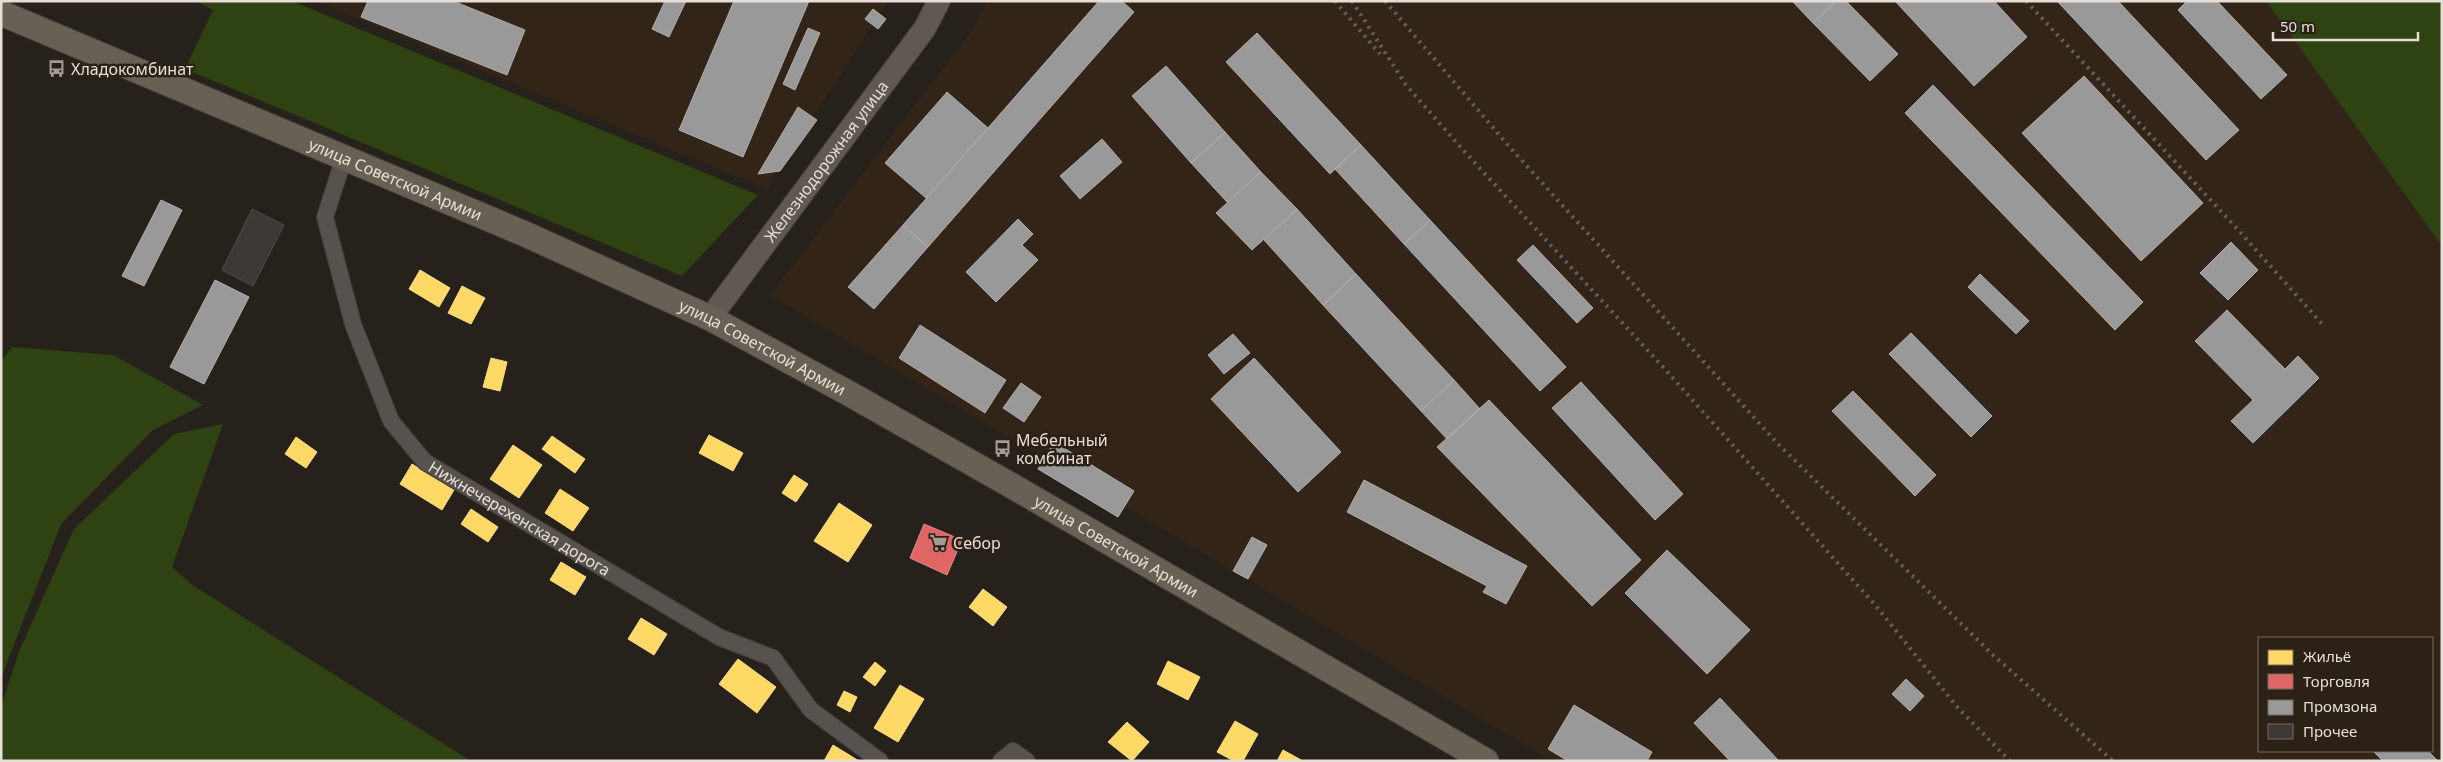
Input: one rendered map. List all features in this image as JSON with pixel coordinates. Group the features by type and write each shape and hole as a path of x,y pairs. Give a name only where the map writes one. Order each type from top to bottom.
{"main road":[{"name":"улица Советской Армии","path":"1,14 525,234 710,318 850,394 1022,492 1486,761"}],"street":[{"name":"Железнодорожная улица","path":"710,318 925,28 939,1"},
{"name":"Нижнечерехенская дорога","path":"344,158 325,217 353,324 390,421 425,462 718,638 773,658 811,710 880,761"},
{"path":"1001,761 1014,751 1028,761"}],"shaded area":[{"path":"315,1 888,1 767,189"},
{"path":"986,1 2266,1 2439,242 2442,242 2442,761 1552,761 770,295 975,26"}],"green space":[{"path":"196,1 292,1 758,195 682,276 185,69 213,10"},
{"path":"2266,1 2442,1 2442,242 2439,242"},
{"path":"12,347 113,355 203,405 153,430 61,524 1,678 1,361"},
{"path":"223,424 172,567 194,586 471,761 1,761 1,707 20,649 74,529 174,434"}],"building: Жильё":[{"path":"420,270 450,288 439,307 409,289"},
{"path":"462,286 485,298 471,324 448,313"},
{"path":"491,358 507,362 500,391 483,387"},
{"path":"709,435 743,453 733,471 699,453"},
{"path":"552,436 585,459 575,473 542,449"},
{"path":"296,437 317,452 306,468 285,454"},
{"path":"513,445 542,465 519,498 490,479"},
{"path":"412,464 454,490 442,510 400,484"},
{"path":"794,475 808,484 796,502 782,493"},
{"path":"560,489 589,508 573,531 545,513"},
{"path":"839,503 872,525 848,562 814,541"},
{"path":"471,509 498,527 488,542 461,524"},
{"path":"561,562 586,577 575,595 550,580"},
{"path":"983,589 1007,607 993,626 969,607"},
{"path":"641,618 667,634 654,655 628,639"},
{"path":"738,659 776,687 757,713 719,684"},
{"path":"1168,661 1200,677 1188,700 1157,684"},
{"path":"875,662 886,671 875,686 863,677"},
{"path":"900,685 924,699 898,742 874,728"},
{"path":"844,691 857,697 850,712 837,705"},
{"path":"1235,721 1258,734 1243,761 1234,761 1217,752"},
{"path":"1127,722 1149,742 1132,761 1108,742"},
{"path":"833,745 859,761 824,761"},
{"path":"1283,750 1303,761 1277,761"}],"building: Торговля":[{"path":"924,524 962,540 947,575 910,558"}],"building: Промзона":[{"path":"368,1 453,1 525,30 507,75 361,17"},
{"path":"665,1 686,1 669,37 652,29"},
{"path":"734,1 809,1 743,157 679,130"},
{"path":"1099,1 1122,1 1134,12 928,247 903,225"},
{"path":"1792,1 1836,1 1813,23"},
{"path":"1836,1 1846,1 1898,54 1870,81 1813,23"},
{"path":"1895,1 1994,1 2027,37 1974,86"},
{"path":"2057,1 2118,1 2239,130 2206,160"},
{"path":"2187,1 2217,1 2287,75 2261,99 2178,10"},
{"path":"873,9 886,19 878,29 865,19"},
{"path":"808,28 820,33 795,90 783,84"},
{"path":"1257,33 1361,145 1330,174 1226,62"},
{"path":"1166,66 1225,132 1191,163 1132,96"},
{"path":"2084,76 2203,203 2141,261 2022,133"},
{"path":"1933,85 2143,302 2115,330 1905,113"},
{"path":"947,92 988,128 926,198 885,163"},
{"path":"798,107 817,120 780,171 758,174"},
{"path":"1225,132 1261,172 1227,202 1191,163"},
{"path":"1102,139 1122,162 1080,199 1060,176"},
{"path":"1361,145 1430,220 1404,244 1335,169"},
{"path":"1261,172 1297,209 1252,250 1216,213"},
{"path":"161,200 182,210 144,286 122,276"},
{"path":"1297,209 1356,274 1323,305 1264,240"},
{"path":"1018,219 1033,234 1022,245 1038,260 996,302 966,272"},
{"path":"1430,220 1566,367 1540,391 1404,244"},
{"path":"903,225 928,247 874,309 848,287"},
{"path":"2231,242 2258,270 2228,300 2200,273"},
{"path":"1533,245 1593,308 1577,323 1517,260"},
{"path":"1356,274 1454,380 1421,411 1323,305"},
{"path":"1980,274 2029,321 2016,334 1968,287"},
{"path":"215,280 249,297 204,384 170,367"},
{"path":"2227,310 2285,369 2298,356 2319,378 2253,443 2231,421 2253,400 2195,341"},
{"path":"920,325 1006,380 985,413 899,358"},
{"path":"1911,333 1992,416 1971,437 1889,354"},
{"path":"1233,334 1250,353 1224,374 1208,355"},
{"path":"1254,358 1341,452 1298,492 1211,399"},
{"path":"1454,380 1480,409 1447,439 1421,411"},
{"path":"1581,382 1683,494 1655,520 1552,408"},
{"path":"1021,383 1041,397 1024,422 1003,408"},
{"path":"1853,391 1936,475 1915,496 1832,411"},
{"path":"1489,400 1641,560 1592,606 1437,447"},
{"path":"1054,442 1134,491 1118,517 1038,469"},
{"path":"1364,480 1527,566 1506,604 1483,592 1487,586 1347,512"},
{"path":"1252,537 1267,545 1248,579 1233,571"},
{"path":"1667,550 1750,630 1707,674 1625,593"},
{"path":"1906,679 1924,696 1910,711 1892,694"},
{"path":"1720,698 1779,761 1730,761 1694,723"},
{"path":"1574,705 1652,752 1647,761 1568,761 1548,749"},
{"path":"2374,752 2429,752 2438,761 2383,761"}],"building: Прочее":[{"path":"252,209 284,225 253,286 222,270"}],"railway":[{"path":"1335,1 1380,54"},
{"path":"1352,1 1406,85 1463,150 1663,367 1876,606 1958,708 2010,761"},
{"path":"1385,1 1507,144 1777,443 1993,655 2113,761"},
{"path":"2026,1 2231,222 2323,325"}],"place":[{"name":"Хладокомбинат","path":"57,69"},
{"name":"Мебельный комбинат","path":"1002,449"},
{"name":"Себор","path":"939,543"}]}
